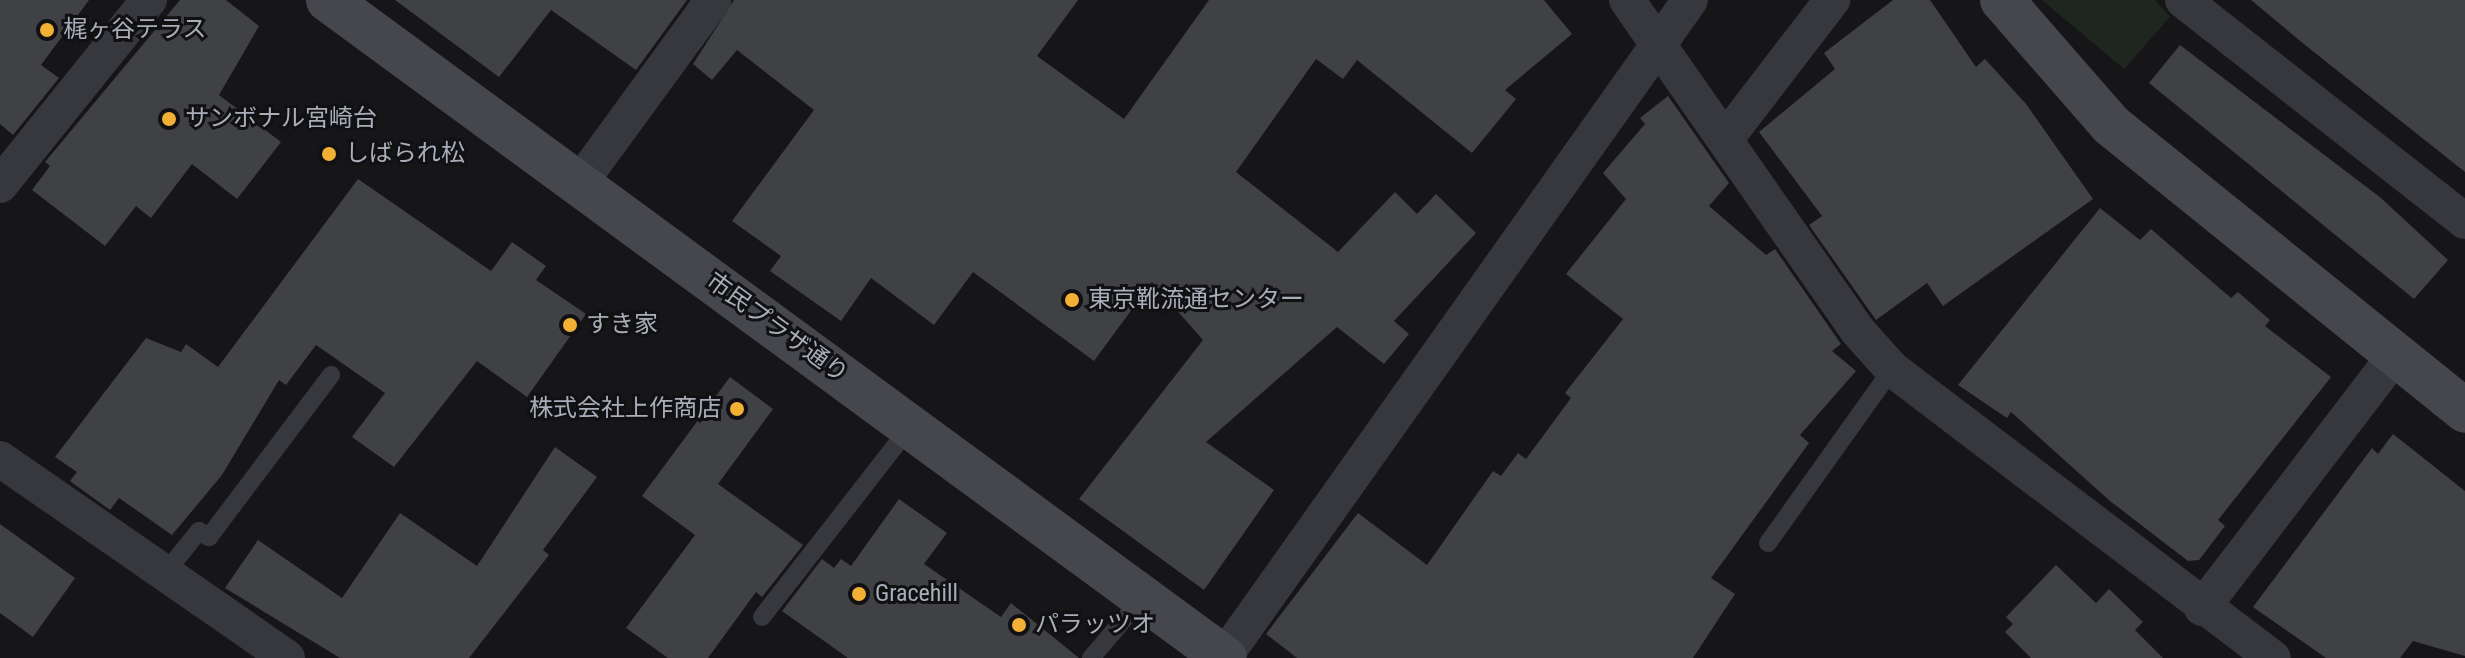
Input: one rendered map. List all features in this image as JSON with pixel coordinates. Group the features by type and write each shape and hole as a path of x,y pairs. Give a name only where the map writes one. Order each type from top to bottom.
{"street":[{"path":"0,185 149,0"},
{"name":"市民プラザ通り","path":"328,0 912,425 1225,658"},
{"path":"579,184 713,0"},
{"path":"1627,0 1660,40 1857,330 1892,369 2202,608 2273,658"},
{"path":"1225,658 1690,0"},
{"path":"1727,137 1832,0"},
{"path":"2002,0 2111,125 2465,411"},
{"path":"2183,0 2465,221"},
{"path":"2202,608 2395,356"},
{"path":"0,459 287,658"}],"lane":[{"path":"1768,543 1892,369"},
{"path":"165,573 199,531 209,537 331,375"},
{"path":"762,617 912,425"},
{"path":"1091,658 1142,598"}],"shaded area":[{"path":"2042,0 2155,0 2170,17 2124,69"}],"building":[{"path":"0,0 89,0 41,65 59,78 13,135 0,124"},
{"name":"サンボナル宮崎台","path":"180,0 226,0 259,26 219,95 281,142 237,199 192,164 151,218 136,206 105,246 32,190 50,166 45,162"},
{"path":"395,0 687,0 636,70 551,10 499,77"},
{"path":"734,0 1078,0 1037,56 1124,119 1209,0 1544,0 1572,34 1505,90 1516,99 1472,153 1357,60 1343,79 1316,59 1236,172 1338,252 1395,192 1417,214 1436,194 1476,233 1394,321 1409,334 1384,364 1337,327 1206,442 1274,490 1204,590 1079,499 1203,340 1152,282 1094,361 973,272 934,325 871,278 841,321 770,271 781,256 732,221 814,110 737,50 712,80 693,64"},
{"path":"1893,0 1930,0 1976,67 1985,59 2026,104 2093,199 1943,306 1927,283 1876,320 1809,225 1822,216 1759,132 1835,69 1824,53"},
{"path":"2251,0 2465,0 2465,172 2305,45"},
{"path":"2180,45 2381,198 2448,260 2414,299 2149,83"},
{"path":"1668,96 1729,183 1709,206 1766,255 1775,249 1841,344 1832,351 1856,371 1800,435 1809,443 1711,578 1735,594 1693,658 1297,658 1266,634 1358,513 1427,565 1493,471 1501,476 1518,453 1526,459 1571,398 1565,393 1623,319 1566,274 1626,199 1603,173 1645,124 1640,118"},
{"path":"358,179 491,271 512,242 546,266 536,280 586,314 527,397 477,361 394,467 352,437 385,393 316,345 286,385 279,380 222,475 172,535 119,498 110,510 70,481 77,472 55,457 146,338 181,352 186,344 218,367"},
{"path":"2100,208 2140,240 2151,229 2231,298 2238,292 2270,320 2265,326 2331,377 2218,520 2225,526 2199,560 2188,561 2110,501 2011,412 2007,418 1958,385"},
{"path":"730,377 773,409 718,484 803,545 762,597 756,592 708,658 668,658 626,628 695,535 642,496"},
{"path":"2393,434 2465,491 2465,656 2413,641 2400,658 2326,658 2253,607 2372,448 2378,454"},
{"path":"555,447 597,477 543,550 549,555 469,658 340,658 225,588 258,540 342,598 400,513 477,566"},
{"path":"899,499 947,533 924,564 1001,617 1011,603 1079,658 848,658 782,611 822,559 834,568 841,559 851,566"},
{"path":"0,524 75,578 33,637 0,613"},
{"path":"2056,565 2096,603 2109,589 2143,622 2135,630 2163,658 2031,658 2005,632 2013,624 2006,617"}],"place":[{"name":"梶ヶ谷テラス","path":"47,30"},
{"name":"サンボナル宮崎台","path":"169,119"},
{"name":"しばられ松","path":"329,154"},
{"name":"東京靴流通センター","path":"1072,300"},
{"name":"すき家","path":"570,325"},
{"name":"株式会社上作商店","path":"737,409"},
{"name":"Gracehill","path":"859,594"},
{"name":"パラッツオ","path":"1019,625"}]}
